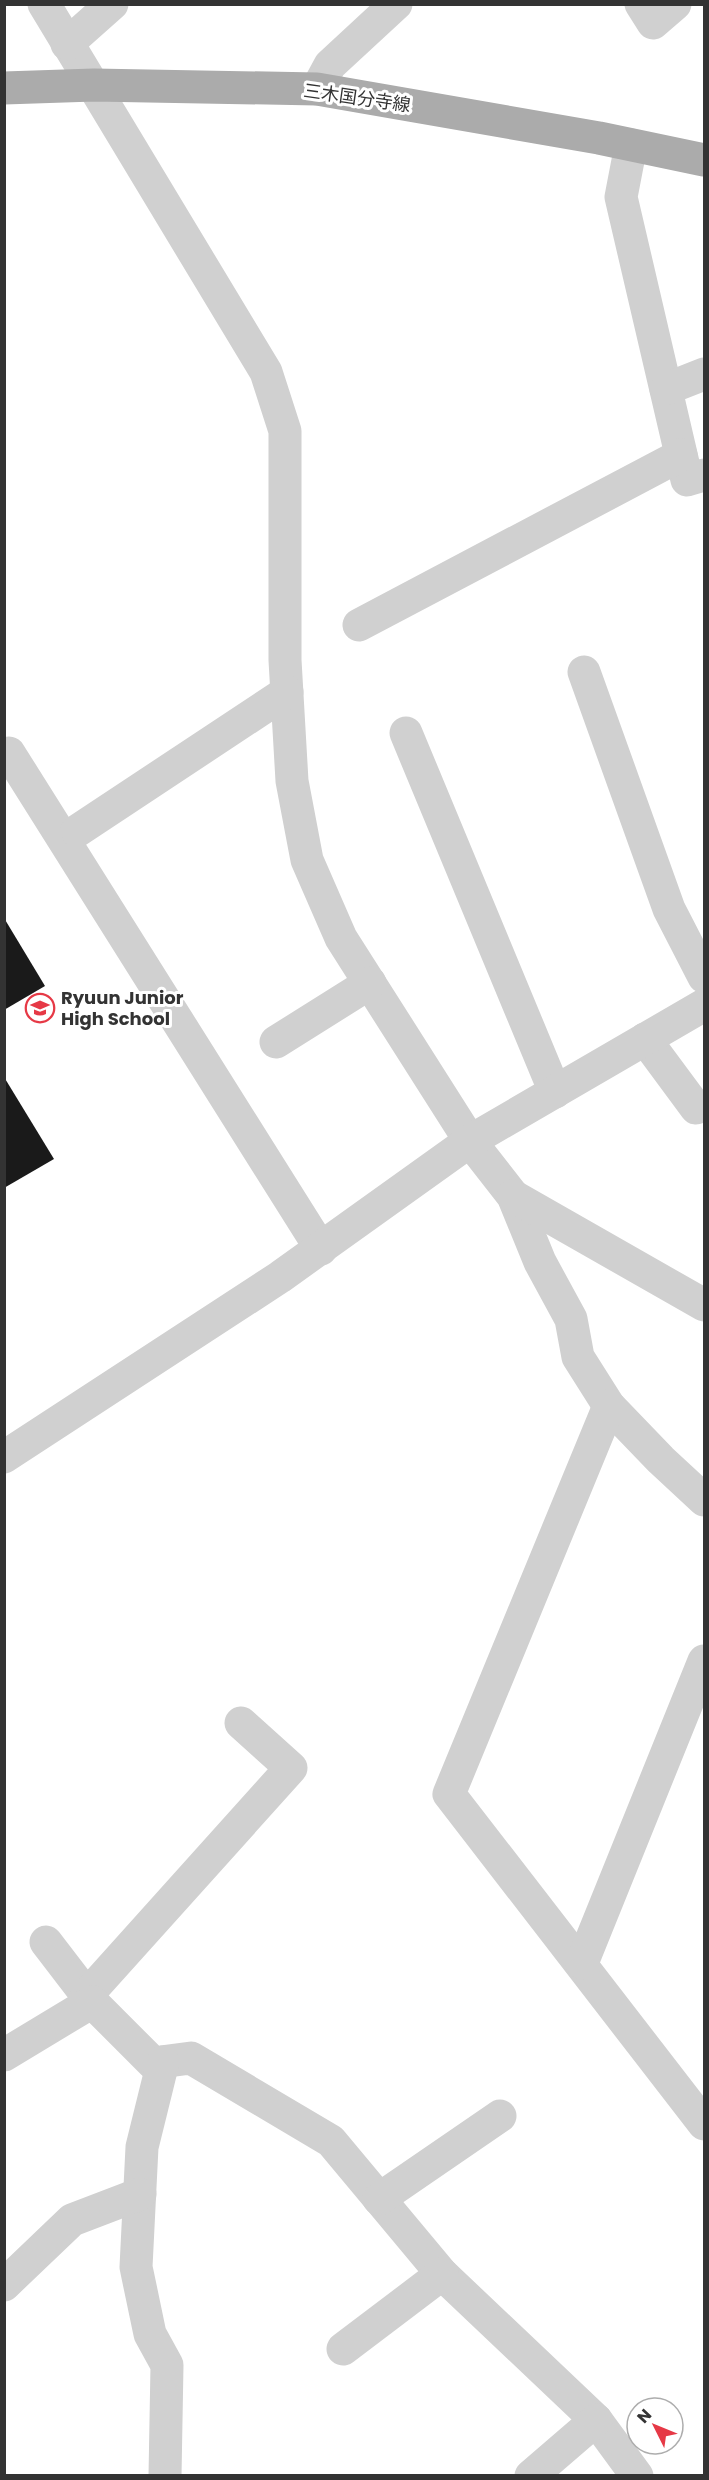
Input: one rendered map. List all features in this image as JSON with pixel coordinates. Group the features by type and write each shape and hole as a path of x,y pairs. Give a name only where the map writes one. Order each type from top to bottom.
{"main road":[{"name":"三木国分寺線","path":"4,88 94,85 316,89 705,160"}],"street":[{"path":"44,4 266,372 285,430 285,660 292,781 308,860 341,938 470,1141 513,1196 540,1262 571,1319 578,1357 609,1406 661,1460 705,1500"},
{"path":"67,44 112,4"},
{"path":"316,89 330,64 396,4"},
{"path":"641,4 653,23 675,4"},
{"path":"359,626 693,465 666,389 621,197 631,145"},
{"path":"666,389 705,374"},
{"path":"584,672 669,909 705,977"},
{"path":"77,831 287,692"},
{"path":"406,733 555,1092"},
{"path":"9,753 321,1249"},
{"path":"276,1042 370,983"},
{"path":"4,1457 321,1249 470,1141 705,1005"},
{"path":"645,1039 696,1108"},
{"path":"513,1196 705,1305"},
{"path":"609,1406 449,1794 705,2124"},
{"path":"582,1963 705,1661"},
{"path":"4,2055 90,1998 291,1768 241,1723"},
{"path":"46,1942 90,1998 153,2063 191,2058 331,2142 442,2274 596,2420 637,2475"},
{"path":"163,2062 142,2147 136,2267 150,2334 167,2365 165,2475"},
{"path":"379,2199 500,2116"},
{"path":"4,2285 72,2220 140,2194"},
{"path":"343,2349 442,2274"},
{"path":"531,2475 596,2420"}],"building":[{"path":"4,918 45,986 4,1010"},
{"path":"4,1077 54,1159 4,1188"}],"place":[{"name":"Ryuun Junior High School","path":"40,1008"}]}
